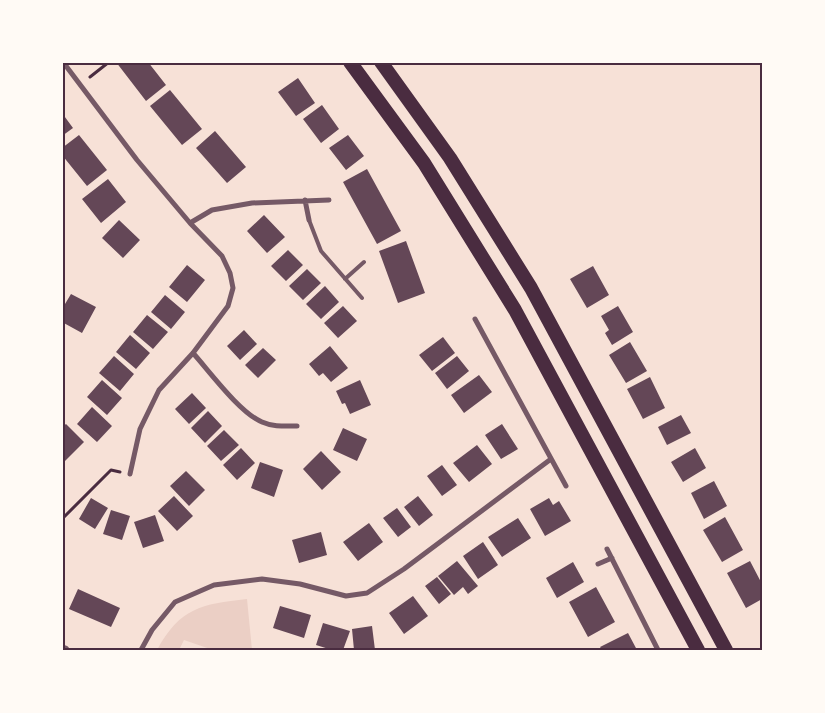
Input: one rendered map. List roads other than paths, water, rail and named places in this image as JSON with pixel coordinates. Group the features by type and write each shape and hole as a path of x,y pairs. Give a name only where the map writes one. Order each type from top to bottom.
{"highway":[{"path":"350,62 424,163 515,310 698,650"},
{"path":"381,62 450,158 531,288 726,650"}],"street":[{"path":"63,62 137,160 190,223 222,256 230,274 233,288 228,306 193,353 159,390 140,429 130,474"},
{"path":"305,200 309,220"},
{"path":"190,223 212,210 252,203 329,200"},
{"path":"475,319 566,486"},
{"path":"193,353 245,411 262,422 276,426 297,426"},
{"path":"141,650 152,630 175,602 214,585 262,578 300,584 346,596 367,593 404,569 551,458"},
{"path":"607,549 658,650"},
{"path":"598,564 612,558"}],"lane":[{"path":"309,220 321,251 362,298"},
{"path":"345,279 364,262"}]}
